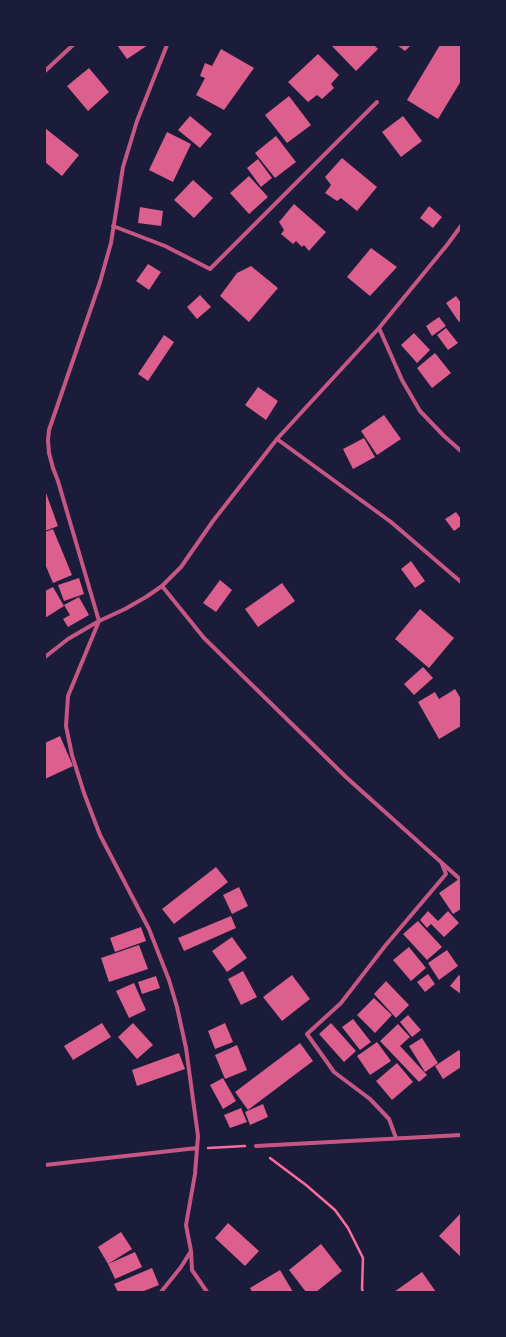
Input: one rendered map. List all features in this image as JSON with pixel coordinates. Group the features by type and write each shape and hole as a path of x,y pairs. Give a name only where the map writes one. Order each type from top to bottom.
{"street":[{"path":"45,71 73,45"},
{"path":"167,45 137,121 123,167 111,243 100,282 49,430 48,440 49,453 53,468 99,621 68,696 66,726 72,755 84,793 100,835 149,929 169,980 177,1007 186,1048 198,1136 186,1225 191,1251 192,1270 207,1292"},
{"path":"113,226 165,246 210,268 377,102"},
{"path":"45,657 68,639 146,597 162,586 181,567 213,521 277,439 378,328 448,245 461,226"},
{"path":"378,328 402,380 420,411 461,451"},
{"path":"277,439 390,522 461,582"},
{"path":"162,586 204,638 347,778 461,880"},
{"path":"396,1138 389,1119 370,1099 334,1072 307,1034 341,1003 385,946 446,874 441,862"},
{"path":"256,1146 461,1135"},
{"path":"45,1165 197,1148"},
{"path":"161,1292 181,1267 191,1251"}],"path":[{"path":"197,1148 256,1146 335,1210 348,1228 363,1258 363,1292"}],"building":[{"path":"117,45 148,45 127,59"},
{"path":"331,45 374,45 378,49 356,71"},
{"path":"397,45 411,45 405,51"},
{"path":"440,45 461,45 461,81 438,119 407,100"},
{"path":"221,49 254,68 224,110 196,95 205,78 200,76 205,63 212,66"},
{"path":"318,54 339,75 331,84 334,88 322,99 317,95 308,102 288,82"},
{"path":"89,68 109,92 88,111 67,86"},
{"path":"289,96 311,125 287,143 265,115"},
{"path":"190,116 212,134 200,148 178,130"},
{"path":"403,116 422,141 401,157 382,132"},
{"path":"45,128 79,155 62,176 45,162"},
{"path":"167,132 191,144 173,182 149,170"},
{"path":"276,136 296,162 275,178 255,153"},
{"path":"342,158 377,187 357,211 341,198 337,201 325,193 331,185 325,177"},
{"path":"258,159 272,178 261,187 247,168"},
{"path":"249,176 268,197 249,214 230,193"},
{"path":"193,180 213,198 194,218 174,200"},
{"path":"294,204 326,232 309,251 304,245 302,247 296,241 293,244 281,234 284,230 279,222"},
{"path":"429,206 442,217 433,228 420,218"},
{"path":"140,207 163,211 161,226 138,223"},
{"path":"371,248 397,267 370,296 347,277"},
{"path":"148,264 161,272 149,290 136,281"},
{"path":"251,266 278,288 249,322 220,296 237,273"},
{"path":"200,295 211,307 197,319 187,307"},
{"path":"456,296 461,303 461,320 459,322 446,303"},
{"path":"439,317 446,326 432,336 426,326"},
{"path":"446,328 458,343 448,350 437,335"},
{"path":"414,333 430,350 417,363 401,345"},
{"path":"164,335 174,342 148,381 138,374"},
{"path":"435,353 451,373 432,388 417,368"},
{"path":"258,387 278,401 266,420 245,405"},
{"path":"384,415 401,439 377,455 361,431"},
{"path":"364,438 375,457 353,469 343,449"},
{"path":"46,493 58,526 45,531 45,494"},
{"path":"456,512 461,519 461,526 454,531 445,519"},
{"path":"53,529 72,575 53,583 45,564 45,532"},
{"path":"411,561 425,581 415,588 401,569"},
{"path":"79,578 84,594 64,601 58,585"},
{"path":"220,580 232,590 216,612 203,603"},
{"path":"282,583 295,601 258,627 245,609"},
{"path":"53,587 64,606 45,618 45,591"},
{"path":"79,597 89,615 68,627 63,619 70,615 64,605"},
{"path":"420,609 454,638 429,668 395,639"},
{"path":"423,667 433,678 414,695 404,684"},
{"path":"455,689 461,699 461,726 439,739 418,702 435,692 439,699"},
{"path":"60,736 73,766 45,779 45,743"},
{"path":"216,867 228,882 174,924 162,909"},
{"path":"459,879 461,881 461,909 453,914 439,893"},
{"path":"239,887 248,906 232,914 223,895"},
{"path":"428,911 438,921 448,911 459,923 444,937 431,924 427,928 420,920"},
{"path":"231,916 236,928 184,951 178,938"},
{"path":"418,921 442,947 427,960 403,934"},
{"path":"141,927 146,941 115,952 110,938"},
{"path":"232,937 247,958 227,972 212,951"},
{"path":"139,945 148,969 109,982 101,958"},
{"path":"409,947 426,968 411,981 393,960"},
{"path":"447,950 458,966 439,980 428,963"},
{"path":"243,971 257,997 241,1005 228,979"},
{"path":"428,974 435,984 425,992 417,982"},
{"path":"292,975 310,999 282,1021 263,997"},
{"path":"459,975 461,977 461,994 450,986"},
{"path":"156,976 160,988 142,994 138,982"},
{"path":"386,981 409,1005 396,1018 374,994"},
{"path":"134,983 146,1010 129,1018 116,991"},
{"path":"374,998 392,1015 375,1033 357,1015"},
{"path":"408,1015 421,1030 412,1037 400,1022"},
{"path":"353,1019 371,1042 360,1050 342,1027"},
{"path":"102,1023 111,1037 73,1060 64,1046"},
{"path":"133,1023 153,1045 137,1059 118,1037"},
{"path":"225,1023 233,1042 215,1049 208,1031"},
{"path":"331,1023 356,1051 344,1062 319,1034"},
{"path":"398,1024 410,1037 400,1046 427,1075 419,1082 380,1041"},
{"path":"422,1038 438,1063 425,1072 409,1046"},
{"path":"377,1042 391,1061 370,1075 357,1056"},
{"path":"300,1043 313,1061 248,1110 235,1092"},
{"path":"237,1045 247,1070 225,1079 215,1055"},
{"path":"459,1050 461,1053 461,1067 443,1079 435,1066"},
{"path":"179,1053 185,1069 137,1086 132,1070"},
{"path":"397,1063 413,1082 392,1100 376,1081"},
{"path":"223,1078 236,1101 223,1109 210,1085"},
{"path":"263,1104 268,1117 250,1125 245,1112"},
{"path":"241,1108 247,1122 230,1128 224,1115"},
{"path":"461,1213 461,1257 439,1236"},
{"path":"228,1223 259,1251 245,1266 215,1238"},
{"path":"121,1232 132,1249 108,1264 98,1247"},
{"path":"321,1244 342,1271 316,1292 306,1292 289,1270"},
{"path":"135,1252 142,1267 115,1279 108,1264"},
{"path":"152,1268 159,1285 144,1291 145,1292 118,1292 114,1284"},
{"path":"280,1270 293,1292 252,1292 250,1288"},
{"path":"422,1272 436,1292 394,1292"}]}
